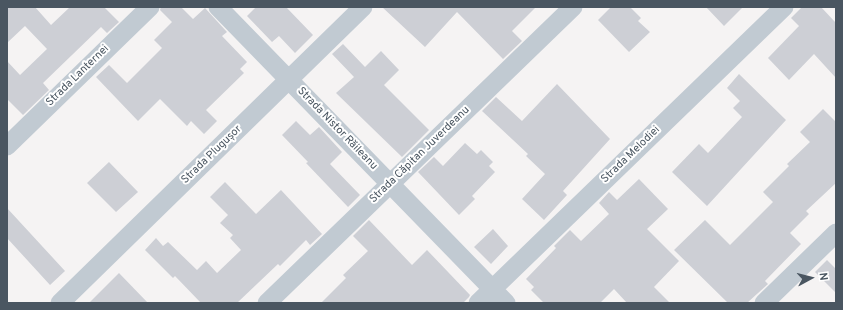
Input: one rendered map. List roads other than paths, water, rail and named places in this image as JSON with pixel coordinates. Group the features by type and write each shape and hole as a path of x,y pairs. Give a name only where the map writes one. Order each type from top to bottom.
{"street":[{"name":"Strada Lanternei","path":"7,146 150,7"},
{"name":"Strada Nistor Răileanu","path":"218,7 506,303"},
{"name":"Strada Plugușor","path":"60,303 363,7"},
{"name":"Strada Căpitan Juverdeanu","path":"267,303 573,7"},
{"name":"Strada Melodiei","path":"478,303 784,7"},
{"path":"764,303 836,233"}]}
